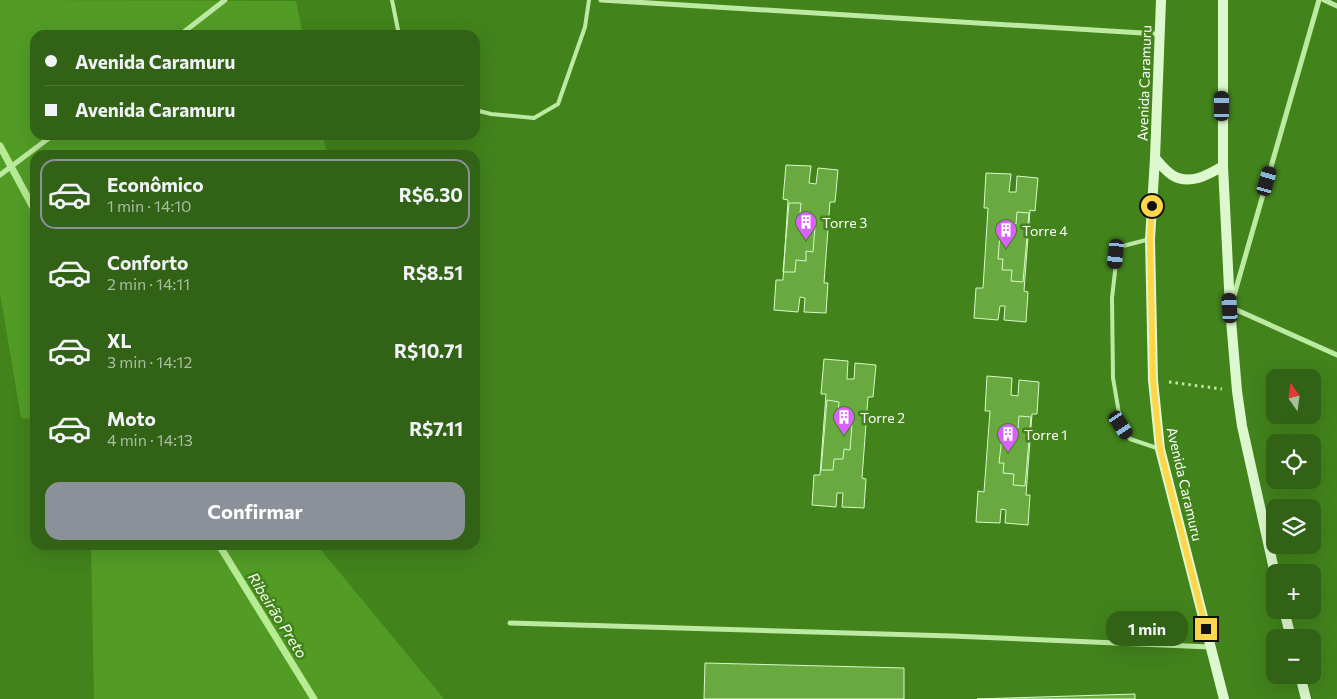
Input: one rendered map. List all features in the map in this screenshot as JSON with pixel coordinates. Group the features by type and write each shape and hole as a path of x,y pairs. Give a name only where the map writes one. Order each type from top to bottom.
{"main road":[{"name":"Avenida Caramuru","path":"1160,0 1155,158 1150,238 1153,380 1160,449 1224,699"},
{"path":"1223,0 1223,166 1230,308 1237,391 1242,426 1273,564"},
{"path":"1155,158 1171,175 1191,180 1223,166"},
{"path":"1302,684 1306,699"}],"street":[{"path":"186,30 224,0"},
{"path":"601,0 1159,34"},
{"path":"1319,0 1230,308 1337,355"},
{"path":"1324,0 1337,6"},
{"path":"34,150 47,140"},
{"path":"0,175 30,153"},
{"path":"510,623 952,636 1210,647"}],"lane":[{"path":"392,0 399,30"},
{"path":"480,111 534,118 558,104 585,27 589,0"},
{"path":"1150,238 1123,246 1116,254 1112,298 1113,378 1121,425 1130,439 1160,449"}],"path":[{"path":"1153,380 1237,391"}],"green space":[{"path":"0,0 296,1 302,30 30,30 30,140 324,140 326,150 30,150 30,419 21,418 0,293"},
{"path":"91,550 321,550 444,699 94,699"}],"building":[{"name":"Torre 3","path":"786,165 811,166 809,183 816,184 818,168 838,170 835,202 830,202 824,283 828,283 826,313 804,312 805,298 800,297 798,312 774,310 776,280 783,280 788,200 783,199"},
{"name":"Torre 4","path":"986,173 1011,174 1009,192 1016,192 1017,176 1038,178 1035,211 1030,210 1024,291 1028,292 1026,322 1004,320 1005,306 1000,306 998,320 974,318 976,288 983,288 988,208 984,208"},
{"path":"789,203 801,203 800,214 810,215 810,225 815,226 813,252 806,251 806,261 796,260 795,272 783,272"},
{"path":"1017,212 1029,213 1023,282 1011,281 1012,270 1002,270 1003,259 998,259 1000,233 1006,233 1007,223 1016,224"},
{"name":"Torre 2","path":"824,359 848,361 847,379 854,379 855,363 876,365 873,397 868,397 862,478 866,479 864,508 842,507 843,493 837,493 836,507 812,505 814,475 820,475 826,394 821,394"},
{"name":"Torre 1","path":"987,376 1012,378 1011,395 1018,396 1019,380 1039,382 1037,414 1032,414 1026,495 1030,495 1028,525 1005,523 1006,510 1001,509 1000,523 976,522 978,491 984,492 990,411 985,411"},
{"path":"827,400 839,402 838,412 848,413 847,423 852,424 850,450 844,449 843,459 834,459 833,470 821,470"},
{"path":"1019,416 1031,417 1025,486 1013,485 1014,474 1003,473 1004,463 999,463 1002,437 1008,437 1009,427 1018,428"},
{"path":"705,663 904,668 904,699 704,699"},
{"path":"1135,694 1135,699 977,699"}],"waterway":[{"name":"Ribeirão Preto","path":"0,146 30,202"},
{"name":"Ribeirão Preto","path":"222,550 314,699"}],"place":[{"name":"Torre 3","path":"806,241"},
{"name":"Torre 4","path":"1006,249"},
{"name":"Torre 2","path":"844,436"},
{"name":"Torre 1","path":"1008,453"}],"route":[{"path":"1152,206 1150,238 1153,380 1160,449 1206,629"}]}
